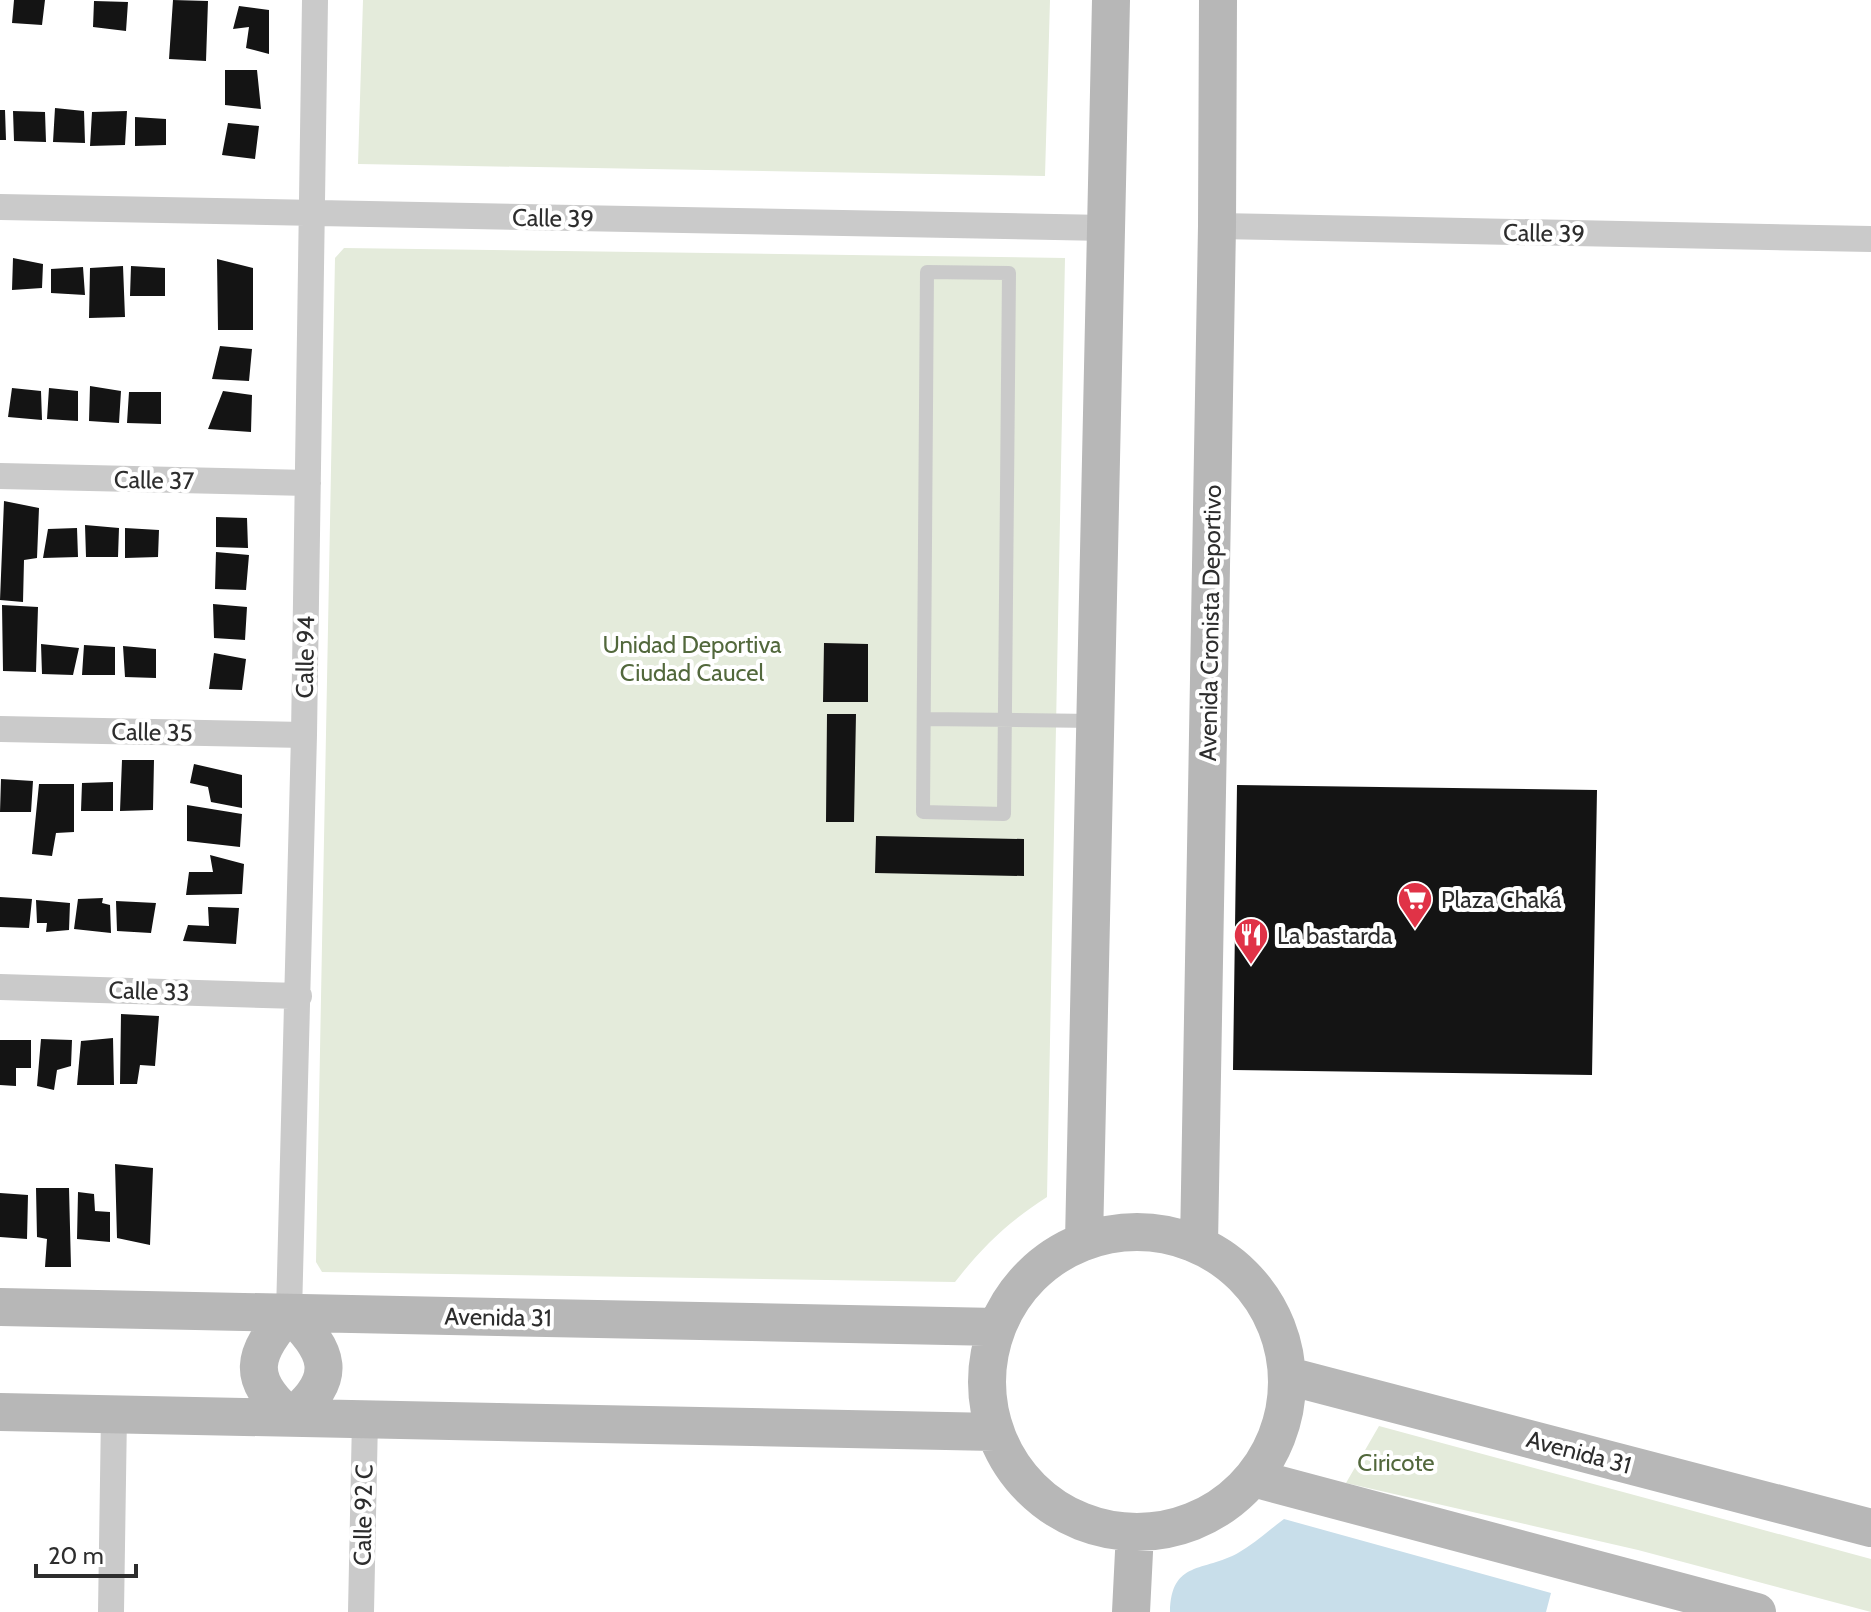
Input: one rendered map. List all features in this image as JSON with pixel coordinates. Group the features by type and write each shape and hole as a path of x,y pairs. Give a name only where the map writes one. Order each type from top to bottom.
{"main road":[{"path":"1084,1241 1111,0"},
{"name":"Avenida Cronista Deportivo","path":"1199,1245 1217,226 1218,0"},
{"path":"1122,1232 1161,1233 1199,1245 1234,1267 1262,1298 1280,1335 1288,1376 1285,1412 1273,1447 1253,1478 1219,1507 1179,1526 1135,1532 1091,1525 1052,1506 1020,1477 995,1432 988,1405 987,1369 997,1327 1014,1295 1045,1263 1084,1241 1122,1232"},
{"name":"Avenida 31","path":"0,1307 997,1327"},
{"path":"289,1313 321,1348 324,1368 320,1386 309,1402 291,1417 261,1386 259,1363 262,1347 289,1313"},
{"name":"Avenida 31","path":"1288,1376 1871,1528"},
{"path":"0,1412 995,1432"},
{"path":"1253,1478 1757,1612"},
{"path":"1131,1612 1135,1532"}],"street":[{"name":"Calle 94","path":"289,1313 299,996 315,0"},
{"name":"Calle 39","path":"0,207 1106,228"},
{"name":"Calle 39","path":"1217,226 1871,239"},
{"name":"Calle 37","path":"0,476 308,483"},
{"name":"Calle 35","path":"0,729 304,735"},
{"name":"Calle 33","path":"0,987 299,996"},
{"path":"111,1612 114,1414"},
{"name":"Calle 92 C","path":"361,1612 365,1419"}],"lane":[{"path":"927,272 1009,273 1004,814 923,812 924,719 927,272"},
{"path":"924,719 1095,721"}],"green space":[{"path":"363,0 1050,0 1045,176 358,164"},
{"name":"Unidad Deportiva Ciudad Caucel","path":"344,248 1065,258 1047,1197 997,1235 955,1282 322,1272 316,1262 335,258"},
{"name":"Ciricote","path":"1379,1426 1871,1559 1871,1612 1638,1550 1346,1483"}],"water":[{"path":"1284,1519 1551,1593 1546,1612 1170,1612 1172,1595 1183,1575 1238,1553"}],"building":[{"path":"14,0 45,0 42,25 12,23"},
{"path":"173,0 208,1 206,61 169,59"},
{"path":"94,1 128,2 126,31 93,27"},
{"path":"239,6 269,10 269,54 246,48 249,27 233,29"},
{"path":"225,70 257,70 261,109 225,105"},
{"path":"55,108 84,111 85,143 53,142"},
{"path":"0,110 5,110 6,140 0,140"},
{"path":"13,111 45,112 46,142 14,141"},
{"path":"127,111 125,145 90,146 92,112"},
{"path":"135,117 166,119 166,145 135,146"},
{"path":"228,123 259,126 255,159 222,155"},
{"path":"13,258 43,264 42,288 12,290"},
{"path":"217,259 253,268 253,330 218,330"},
{"path":"123,266 125,317 89,318 90,268"},
{"path":"131,266 165,268 165,296 130,296"},
{"path":"83,267 85,295 51,293 51,269"},
{"path":"220,346 252,349 249,381 212,379"},
{"path":"90,386 121,391 119,423 89,421"},
{"path":"12,388 41,391 42,420 8,417"},
{"path":"49,388 78,391 78,421 47,419"},
{"path":"223,391 252,395 251,432 208,429"},
{"path":"129,392 161,392 161,424 127,423"},
{"path":"4,501 39,508 37,558 24,560 23,602 0,600"},
{"path":"216,517 247,518 248,548 216,547"},
{"path":"85,525 119,528 118,557 86,557"},
{"path":"77,528 78,557 43,558 48,529"},
{"path":"125,528 159,530 158,557 125,558"},
{"path":"216,552 249,555 246,590 215,589"},
{"path":"213,604 247,607 245,640 214,638"},
{"path":"2,605 38,607 36,672 3,671"},
{"path":"824,643 868,644 868,702 823,702"},
{"path":"41,644 79,648 73,675 42,674"},
{"path":"84,645 115,647 115,675 82,675"},
{"path":"123,646 156,649 156,678 125,677"},
{"path":"214,653 246,659 242,690 209,689"},
{"path":"827,714 856,714 854,822 826,822"},
{"path":"122,760 154,760 153,810 120,811"},
{"path":"194,764 242,775 242,808 211,802 208,787 190,783"},
{"path":"1,779 33,781 31,812 0,812"},
{"path":"113,782 113,811 81,811 82,783"},
{"path":"39,784 74,784 74,832 56,833 52,856 32,854"},
{"name":"Plaza Chaká","path":"1237,785 1597,790 1592,1075 1233,1070"},
{"path":"187,805 242,814 240,847 187,841"},
{"path":"876,836 1024,839 1024,876 875,873"},
{"path":"210,855 244,864 242,894 186,895 189,872 213,872"},
{"path":"0,897 32,899 29,928 0,927"},
{"path":"103,898 102,903 110,905 111,933 74,929 78,899"},
{"path":"36,900 70,903 69,930 46,932 47,923 37,923"},
{"path":"116,901 156,903 151,933 117,931"},
{"path":"208,907 239,908 236,944 183,941 188,925 209,926"},
{"path":"121,1014 159,1016 155,1066 140,1065 137,1084 120,1084"},
{"path":"113,1038 114,1085 77,1085 81,1041"},
{"path":"41,1039 72,1040 71,1066 57,1070 54,1090 37,1086"},
{"path":"0,1040 31,1040 31,1068 16,1068 16,1086 0,1085"},
{"path":"115,1164 153,1168 150,1245 117,1238"},
{"path":"36,1188 69,1188 71,1267 45,1267 47,1239 37,1237"},
{"path":"78,1192 94,1194 95,1211 110,1212 110,1242 77,1239"},
{"path":"0,1193 28,1195 27,1239 0,1237"}],"place":[{"name":"Plaza Chaká","path":"1415,930"},
{"name":"La bastarda","path":"1251,966"}]}
